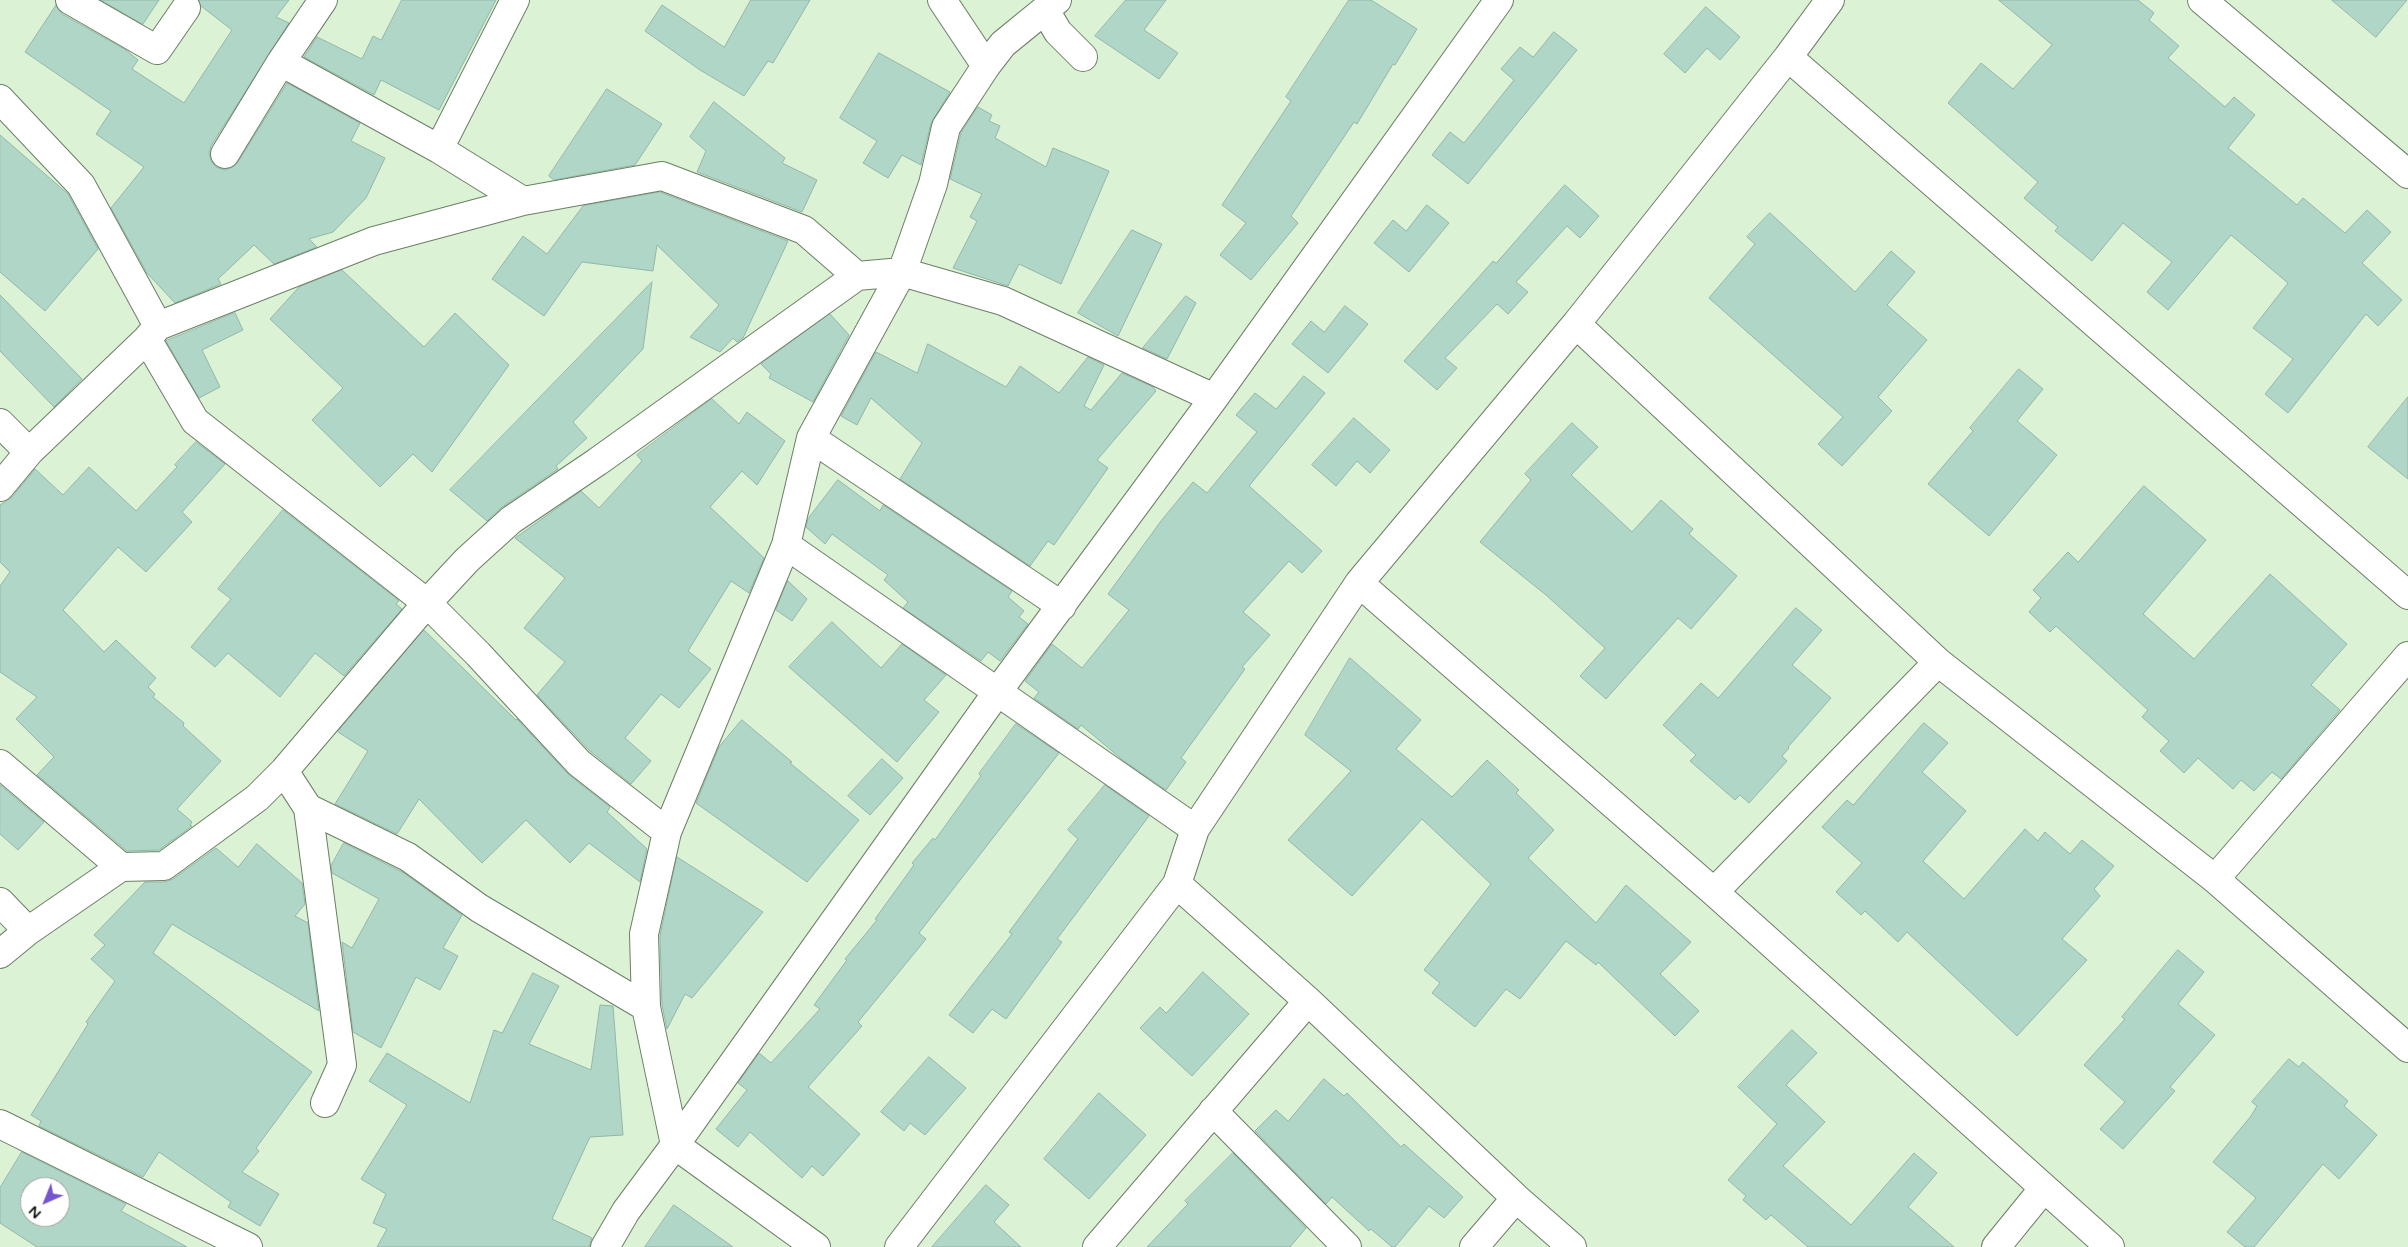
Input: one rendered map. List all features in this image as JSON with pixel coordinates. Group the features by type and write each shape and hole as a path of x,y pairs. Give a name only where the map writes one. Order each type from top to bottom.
{"street":[{"path":"70,0 157,50 186,8"},
{"path":"225,154 281,62 323,0"},
{"path":"439,149 515,0"},
{"path":"942,0 986,66"},
{"path":"605,1247 626,1211 998,691 1214,398 1499,0"},
{"path":"899,1247 1177,884 1195,830 1359,583 1576,324 1788,57 1830,0"},
{"path":"2202,0 2408,174"},
{"path":"816,1247 675,1145 646,1007 644,934 667,832 786,545 811,438 902,272 933,184 946,127 986,66 1003,44 1051,5 1058,32 1083,57"},
{"path":"1788,57 2408,595"},
{"path":"281,62 439,149 522,201"},
{"path":"0,99 81,184 194,421 427,604 478,654 579,763 667,832"},
{"path":"0,487 29,452 153,332 374,241 522,201 662,176 804,230 856,276"},
{"path":"0,954 28,931 121,867 164,866 257,798 284,771 467,560 511,520 597,462 856,276 902,272 1003,301 1214,398"},
{"path":"1576,324 1938,662 2215,879 2408,1048"},
{"path":"0,423 29,452"},
{"path":"811,438 1062,606"},
{"path":"786,545 1195,830"},
{"path":"1359,583 1714,892 2110,1247"},
{"path":"2215,879 2408,656"},
{"path":"1714,892 1938,662"},
{"path":"0,764 121,867"},
{"path":"284,771 308,808 342,1065 325,1103"},
{"path":"308,808 408,857 479,908 646,1007"},
{"path":"1177,884 1308,1001 1516,1198 1572,1247"},
{"path":"0,902 28,931"},
{"path":"1097,1247 1308,1001"},
{"path":"1213,1111 1347,1247"},
{"path":"4,1132 248,1247"},
{"path":"1996,1247 2044,1188"},
{"path":"1474,1247 1516,1198"}],"building":[{"path":"101,0 159,0 143,24"},
{"path":"199,0 289,0 276,17 289,23 211,146 209,153 211,161 216,167 225,170 233,167 238,162 287,83 360,123 351,141 385,158 366,198 333,232 309,239 317,247 274,264 254,245 218,279 221,284 175,303 147,273 111,208 144,167 96,134 111,111 25,52 56,5 62,14 126,50 138,60 132,69 184,103 232,30 201,6"},
{"path":"402,0 496,0 439,110 381,80 374,95 304,57 317,37 362,59 373,36 381,40"},
{"path":"751,0 810,0 773,63 768,61 744,96 700,70 645,31 662,5 724,47"},
{"path":"1126,0 1166,0 1144,30 1178,53 1159,79 1095,36"},
{"path":"1349,0 1371,0 1417,29 1395,65 1393,64 1357,124 1354,122 1291,216 1298,223 1251,280 1220,255 1246,223 1222,205 1291,101 1286,97"},
{"path":"1999,0 2138,0 2154,13 2149,20 2179,46 2168,58 2225,107 2234,97 2255,115 2228,148 2297,205 2303,198 2345,233 2367,210 2391,232 2362,263 2402,300 2378,326 2366,314 2288,413 2265,394 2293,359 2253,328 2288,283 2231,235 2168,310 2147,292 2172,262 2123,223 2092,261 2055,231 2058,227 2024,198 2038,182 1948,103 1981,63 2013,89 2052,45"},
{"path":"2332,0 2407,0 2376,37"},
{"path":"1706,7 1740,37 1720,60 1707,48 1685,73 1664,54"},
{"path":"1554,32 1577,50 1468,184 1432,155 1450,132 1464,143 1514,80 1501,69 1520,47 1533,57"},
{"path":"879,53 950,92 931,123 921,165 902,155 888,178 863,163 877,141 840,118"},
{"path":"607,89 662,124 635,165 554,180 549,176"},
{"path":"714,102 785,158 782,163 817,180 802,212 697,172 706,151 690,137"},
{"path":"978,107 992,115 989,121 1000,126 995,138 1046,167 1053,148 1109,171 1061,284 1019,264 1008,286 953,268 977,221 970,217 982,194 950,179 961,133"},
{"path":"0,135 68,194 98,249 45,311 0,272"},
{"path":"1565,185 1599,216 1580,238 1567,226 1516,282 1528,292 1508,314 1497,304 1445,358 1457,368 1437,390 1404,361 1493,261 1496,263"},
{"path":"660,192 788,241 743,338 737,342 733,338 720,352 690,337 719,305 657,245 653,271 582,262 544,316 492,279 523,236 547,254 583,206"},
{"path":"1427,205 1449,223 1409,272 1374,243 1393,220 1406,231"},
{"path":"1770,213 1855,292 1891,251 1915,272 1887,305 1927,340 1878,397 1892,411 1842,466 1818,444 1843,417 1709,298 1755,244 1747,237"},
{"path":"1132,230 1162,244 1118,336 1078,313"},
{"path":"342,270 424,347 455,313 509,365 432,472 413,454 380,487 312,420 343,388 270,319 299,287"},
{"path":"652,282 643,349 573,422 587,438 556,466 558,469 502,507 487,521 450,490"},
{"path":"0,295 82,379 54,407 0,351"},
{"path":"1186,296 1196,303 1167,359 1143,348"},
{"path":"1345,306 1368,324 1328,373 1292,344 1311,321 1324,332"},
{"path":"235,313 243,330 202,350 220,387 199,398 166,341"},
{"path":"830,314 849,335 813,402 769,378 771,374 761,364"},
{"path":"928,344 1006,387 1020,366 1059,393 1088,357 1104,365 1084,406 1091,410 1122,373 1153,387 1156,391 1097,460 1108,468 1054,545 1048,541 1030,566 900,479 922,443 871,398 857,425 841,416 876,352 917,373"},
{"path":"2019,369 2043,389 2017,421 2057,455 1989,536 1928,484 1973,431 1970,428"},
{"path":"1304,376 1325,393 1249,486 1322,551 1302,573 1289,561 1243,612 1270,635 1242,667 1245,669 1181,758 1186,762 1166,790 1124,761 1081,725 1078,729 1034,698 1039,692 1025,681 1052,644 1082,668 1129,610 1108,594 1161,521 1193,482 1207,493 1257,432 1236,415 1255,393 1276,409"},
{"path":"2408,397 2408,479 2368,447"},
{"path":"712,399 739,424 747,412 785,441 757,485 742,471 710,507 764,558 749,593 731,581 688,651 711,669 679,708 661,694 625,738 651,761 631,784 590,751 537,695 565,662 524,628 565,578 515,538 581,491 599,508 642,461 637,455"},
{"path":"1354,418 1390,450 1370,473 1357,461 1336,486 1312,465"},
{"path":"1572,423 1598,447 1571,475 1632,532 1661,500 1693,529 1689,534 1737,576 1691,629 1678,618 1606,699 1580,676 1605,648 1546,595 1480,542 1531,480 1525,474"},
{"path":"196,442 225,464 182,512 192,522 146,572 118,547 63,610 104,652 116,640 156,678 148,687 155,694 153,697 184,723 183,726 221,761 177,809 192,822 190,825 192,826 159,850 127,851 37,775 54,757 16,719 37,697 0,672 0,586 10,572 0,562 0,505 12,497 35,469 63,495 89,467 136,511 177,467 175,465"},
{"path":"838,480 880,511 883,505 1012,591 1008,597 1024,611 1019,617 1028,624 1000,661 988,652 981,661 903,608 908,602 884,580 888,575 832,534 825,544 806,527 808,519"},
{"path":"2144,486 2206,540 2143,614 2194,659 2270,574 2347,644 2311,685 2340,710 2281,779 2272,772 2254,791 2241,780 2233,789 2198,758 2184,773 2160,751 2169,741 2142,717 2148,710 2056,626 2050,632 2029,612 2041,598 2033,590 2068,552 2078,562"},
{"path":"283,510 397,599 399,601 396,604 402,609 344,676 315,653 280,697 228,653 215,667 191,647 231,599 218,589"},
{"path":"788,581 807,599 792,621 776,610"},
{"path":"1796,608 1822,630 1792,665 1831,698 1788,747 1782,756 1787,761 1749,803 1740,795 1735,800 1690,761 1696,755 1663,725 1701,683 1718,698"},
{"path":"832,622 881,668 902,644 946,675 924,700 939,712 897,762 789,667"},
{"path":"424,630 517,719 568,774 610,807 607,812 647,849 640,882 589,843 570,863 526,820 482,863 419,799 397,834 335,804 368,751 338,732"},
{"path":"1350,658 1421,720 1396,749 1452,797 1487,760 1519,790 1516,793 1554,830 1528,858 1596,923 1626,885 1691,942 1660,974 1699,1011 1675,1036 1598,962 1596,965 1566,941 1520,999 1506,989 1475,1027 1432,993 1440,983 1424,970 1491,884 1422,819 1352,896 1288,840 1351,771 1305,735"},
{"path":"742,720 792,762 790,763 859,820 807,882 696,803 719,747"},
{"path":"1924,723 1948,743 1922,772 1966,811 1923,861 1964,899 2025,829 2038,841 2045,832 2070,854 2082,840 2114,866 2094,889 2100,896 2062,939 2087,960 2017,1036 1907,932 1898,942 1865,911 1861,915 1836,892 1862,863 1822,827 1847,800 1853,805"},
{"path":"1016,724 1059,753 919,933 926,939 858,1022 862,1026 808,1087 860,1134 823,1176 812,1166 802,1178 750,1132 738,1147 716,1129 747,1090 738,1083 759,1053 771,1063 820,1009 814,1005 847,960 845,959 877,920 875,919 914,865 912,863 933,838 935,840 981,776 979,774"},
{"path":"882,759 903,778 870,815 848,796"},
{"path":"0,785 44,822 18,850 0,834"},
{"path":"1105,785 1149,816 1057,939 1062,942 1006,1019 992,1009 973,1033 949,1015 1012,934 1009,932 1078,839 1068,830"},
{"path":"344,843 404,873 462,915 443,948 458,956 440,990 416,977 381,1048 353,1032 342,942 352,948 379,899 332,873 331,866"},
{"path":"257,844 302,883 305,904 295,916 308,923 319,1011 172,924 153,953 312,1072 256,1148 259,1151 242,1172 279,1194 260,1226 228,1207 231,1202 159,1152 143,1177 39,1126 41,1121 31,1115 88,1024 86,1022 115,981 91,959 105,945 94,935 145,882 164,882 173,879 216,848 238,867"},
{"path":"677,857 763,912 692,998 685,994 667,1029 662,1005 660,936"},
{"path":"2178,950 2204,972 2178,1004 2215,1035 2170,1087 2175,1091 2123,1149 2100,1129 2125,1102 2084,1065 2125,1019 2122,1017"},
{"path":"1203,972 1249,1014 1192,1076 1140,1028 1160,1007 1166,1013"},
{"path":"533,973 559,986 529,1044 591,1070 600,1005 613,1006 623,1135 590,1137 552,1219 592,1238 589,1247 377,1247 387,1229 373,1223 386,1194 361,1179 407,1105 369,1081 387,1053 470,1103 494,1030 502,1033"},
{"path":"1792,1030 1817,1053 1786,1085 1825,1122 1783,1166 1851,1225 1914,1153 1937,1173 1908,1207 1954,1247 1808,1247 1771,1215 1766,1220 1743,1200 1746,1196 1728,1180 1777,1124 1738,1087"},
{"path":"929,1057 966,1088 925,1135 910,1123 904,1131 881,1112"},
{"path":"2289,1059 2299,1067 2303,1062 2348,1101 2344,1106 2377,1135 2339,1179 2323,1164 2254,1247 2245,1247 2227,1232 2256,1198 2213,1162 2251,1116 2257,1106 2252,1102"},
{"path":"1324,1079 1344,1096 1347,1093 1401,1147 1404,1144 1463,1197 1444,1218 1429,1206 1395,1247 1392,1247 1371,1229 1369,1231 1332,1197 1326,1204 1255,1131 1276,1110 1288,1121"},
{"path":"1099,1093 1146,1135 1089,1199 1044,1159"},
{"path":"22,1152 126,1204 121,1211 187,1247 37,1247 0,1223 0,1188"},
{"path":"1233,1153 1306,1228 1290,1247 1147,1247 1188,1204 1185,1201"},
{"path":"986,1185 1009,1205 994,1222 1021,1247 932,1247"},
{"path":"674,1205 733,1247 645,1247"}]}
